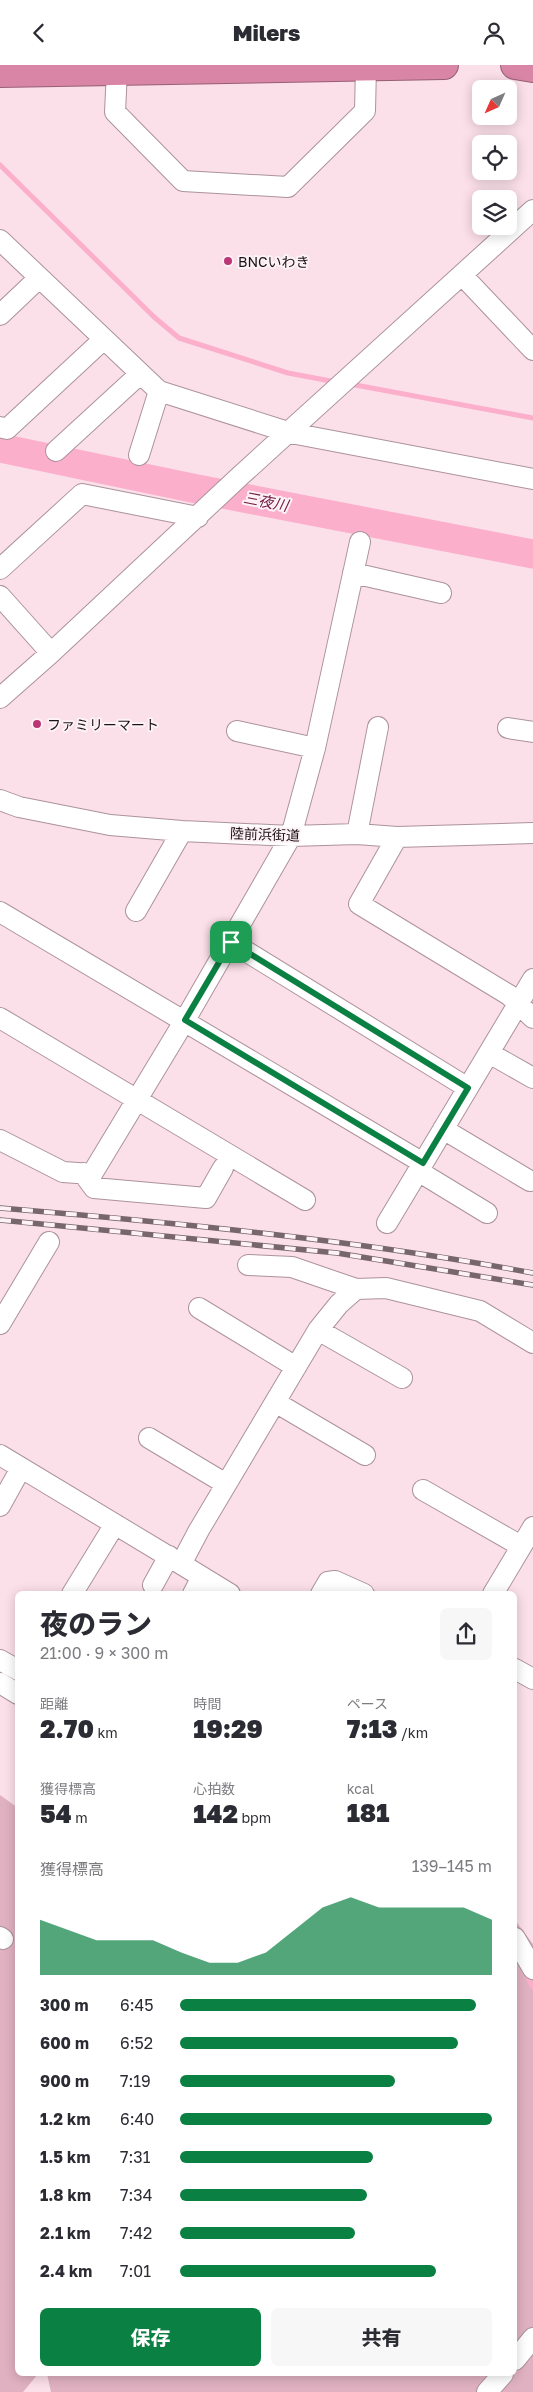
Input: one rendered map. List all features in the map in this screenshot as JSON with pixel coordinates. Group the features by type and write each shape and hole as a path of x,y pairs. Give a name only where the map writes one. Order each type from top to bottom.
{"highway":[{"path":"0,73 117,71 179,67 444,65"},
{"path":"515,65 533,67"},
{"path":"523,65 533,67"}],"street":[{"path":"117,71 115,112 183,181 288,187 365,111 366,67"},
{"path":"0,698 240,477 291,433 354,373 462,275 531,216"},
{"path":"0,240 159,391 291,433 533,479"},
{"path":"462,275 533,350"},
{"path":"0,315 39,278"},
{"path":"0,427 7,429 104,339"},
{"path":"56,451 140,374"},
{"path":"139,455 159,391"},
{"path":"0,569 82,494 198,517"},
{"path":"0,1140 63,1172 92,1174 185,1020 292,836 315,747 360,541"},
{"path":"353,573 441,593"},
{"path":"0,596 51,653"},
{"path":"357,834 378,727"},
{"path":"508,728 533,732"},
{"path":"237,731 315,747"},
{"name":"陸前浜街道","path":"0,801 19,807 110,825 182,831 292,836 357,834 397,837 533,833"},
{"path":"136,911 182,831"},
{"path":"397,837 359,904 509,995 533,1018"},
{"path":"0,912 185,1020 420,1167 487,1213"},
{"path":"231,942 468,1088"},
{"path":"387,1223 533,979"},
{"path":"0,1018 305,1200"},
{"path":"489,1053 533,1078"},
{"path":"443,1129 530,1181"},
{"path":"83,1173 94,1188 206,1198 223,1167"},
{"path":"0,1324 49,1242"},
{"path":"248,1265 292,1267 356,1289 386,1288 480,1311 533,1343"},
{"path":"153,1585 175,1560 226,1484 318,1330 339,1304 356,1289"},
{"path":"199,1308 296,1367"},
{"path":"318,1330 402,1378"},
{"path":"275,1402 365,1455"},
{"path":"149,1438 226,1484"},
{"path":"0,1455 175,1560 198,1585 219,1591"},
{"path":"0,1506 21,1468"},
{"path":"423,1489 521,1546"},
{"path":"74,1591 115,1524"},
{"path":"495,1591 533,1527"},
{"path":"323,1591 328,1582 336,1581 358,1591"},
{"path":"0,1660 15,1658"},
{"path":"0,1660 15,1668"},
{"path":"517,1670 533,1679"},
{"path":"0,1683 15,1692"},
{"path":"517,1941 533,1969"},
{"path":"517,2358 533,2339"},
{"path":"488,2392 501,2376"}],"shaded area":[{"path":"0,1795 15,1806 15,2376 36,2376 23,2392 0,2392"},
{"path":"517,1923 533,1944 533,2392 51,2392 47,2376 517,2376"}],"waterway":[{"path":"0,165 154,317 179,338 288,373 336,382"},
{"path":"350,384 533,418"},
{"name":"三夜川","path":"0,448 192,488 533,554"},
{"path":"524,1971 533,1987"}],"railway":[{"path":"0,1208 134,1220 334,1242 467,1261 533,1273"},
{"path":"0,1220 337,1253 533,1285"}],"place":[{"name":"BNCいわき","path":"228,261"},
{"name":"ファミリーマート","path":"37,724"}],"route":[{"path":"231,942 468,1088 423,1163 185,1020 231,942"}]}
